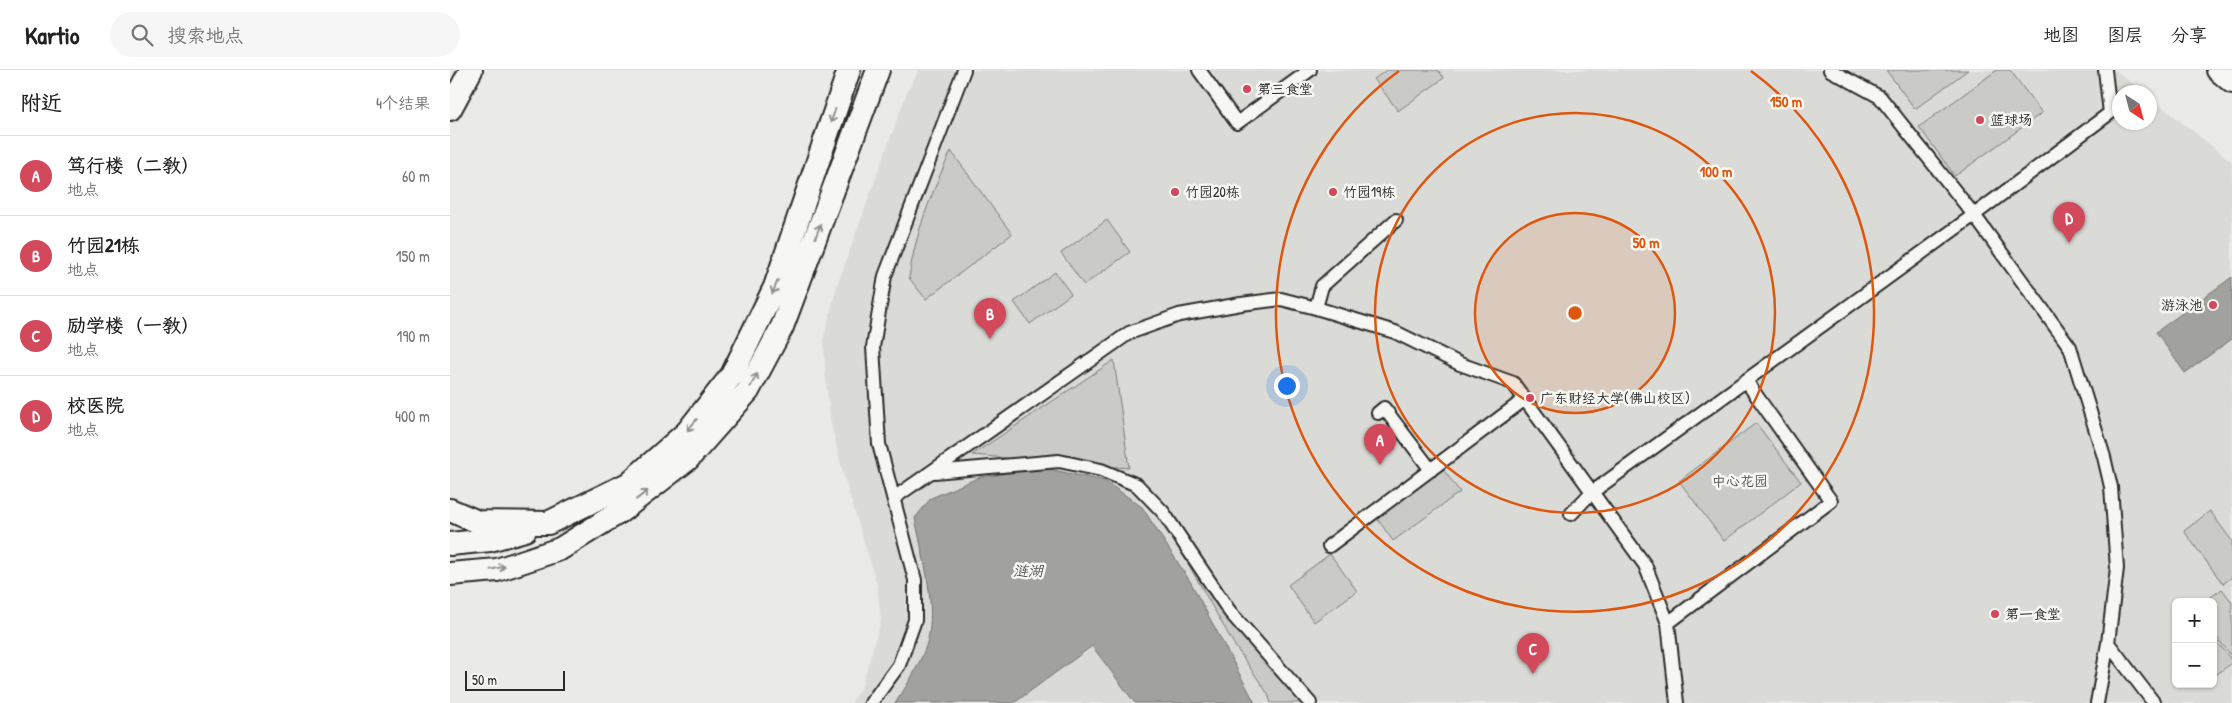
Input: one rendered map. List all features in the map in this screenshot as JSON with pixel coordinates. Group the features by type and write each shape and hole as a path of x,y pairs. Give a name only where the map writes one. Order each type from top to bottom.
{"highway":[{"path":"450,109 472,70"},
{"path":"450,544 490,540 548,523 628,484 687,432 732,375 775,287 848,70"},
{"path":"450,574 497,570 560,549 621,512 688,459 748,391 782,327 878,70"},
{"path":"2218,70 2232,82"},
{"path":"450,510 478,522 548,523"}],"street":[{"path":"871,703 899,665 914,620 915,580 878,444 873,348 885,276 964,70"},
{"path":"1199,70 1237,123 1310,70"},
{"path":"1830,70 1880,97 1974,215 2070,347 2104,457 2111,487 2117,568 2108,643 2097,703"},
{"path":"1571,514 1591,493 1974,215 2110,113 2106,70"},
{"path":"1316,308 1322,286 1396,220"},
{"path":"894,498 1129,333 1180,315 1241,304 1281,299 1316,308 1394,332 1460,364 1513,383 1645,566 1668,623 1677,703"},
{"path":"1668,623 1831,501 1746,381"},
{"path":"1329,546 1525,399"},
{"path":"1378,413 1384,408 1431,470"},
{"path":"932,472 1059,461 1101,470 1137,485 1163,512 1230,612 1310,703"},
{"path":"2108,643 2154,703"}],"shaded area":[{"name":"广东财经大学(佛山校区)","path":"919,70 2115,70 2134,85 2112,85 2112,130 2157,130 2157,103 2232,162 2232,703 851,703 862,686 881,620 877,584 845,480 831,424 825,372 824,337 837,286 907,92"}],"green space":[{"path":"1387,70 1438,70 1444,78 1398,111 1374,79"},
{"path":"1886,70 1968,70 1915,109"},
{"name":"篮球场","path":"1997,70 2010,70 2042,113 1955,176 1919,127"},
{"path":"951,151 1012,234 926,299 909,278 915,245 925,213"},
{"path":"1107,220 1130,252 1084,285 1061,253"},
{"path":"1055,272 1071,294 1030,324 1014,302"},
{"path":"1114,360 1129,468 972,455"},
{"name":"中心花园","path":"1756,423 1801,482 1724,541 1679,481"},
{"path":"1442,468 1460,492 1393,541 1376,517"},
{"path":"2210,511 2232,541 2232,577 2223,584 2184,531"},
{"path":"1330,554 1357,591 1314,622 1288,585"},
{"path":"1183,555 1200,573 1303,703 1271,703 1268,694 1235,646"},
{"path":"2222,589 2232,602 2232,657 2217,637 2217,598 2210,598"},
{"path":"2217,641 2232,661 2232,663 2217,674"}],"water":[{"name":"游泳池","path":"2232,277 2232,339 2185,373 2156,332"},
{"name":"涟湖","path":"1044,468 1105,481 1142,507 1191,583 1255,703 1135,703 1092,646 1014,703 895,703 915,670 924,651 929,634 929,591 915,518 931,498 980,477"}],"place":[{"name":"第三食堂","path":"1247,89"},
{"name":"篮球场","path":"1980,120"},
{"name":"竹园20栋","path":"1175,192"},
{"name":"竹园19栋","path":"1333,192"},
{"name":"校医院","path":"2069,243"},
{"name":"游泳池","path":"2213,305"},
{"name":"竹园21栋","path":"990,339"},
{"name":"广东财经大学(佛山校区)","path":"1530,398"},
{"name":"笃行楼（二教）","path":"1380,465"},
{"name":"第一食堂","path":"1995,614"},
{"name":"励学楼（一教）","path":"1533,674"}]}
